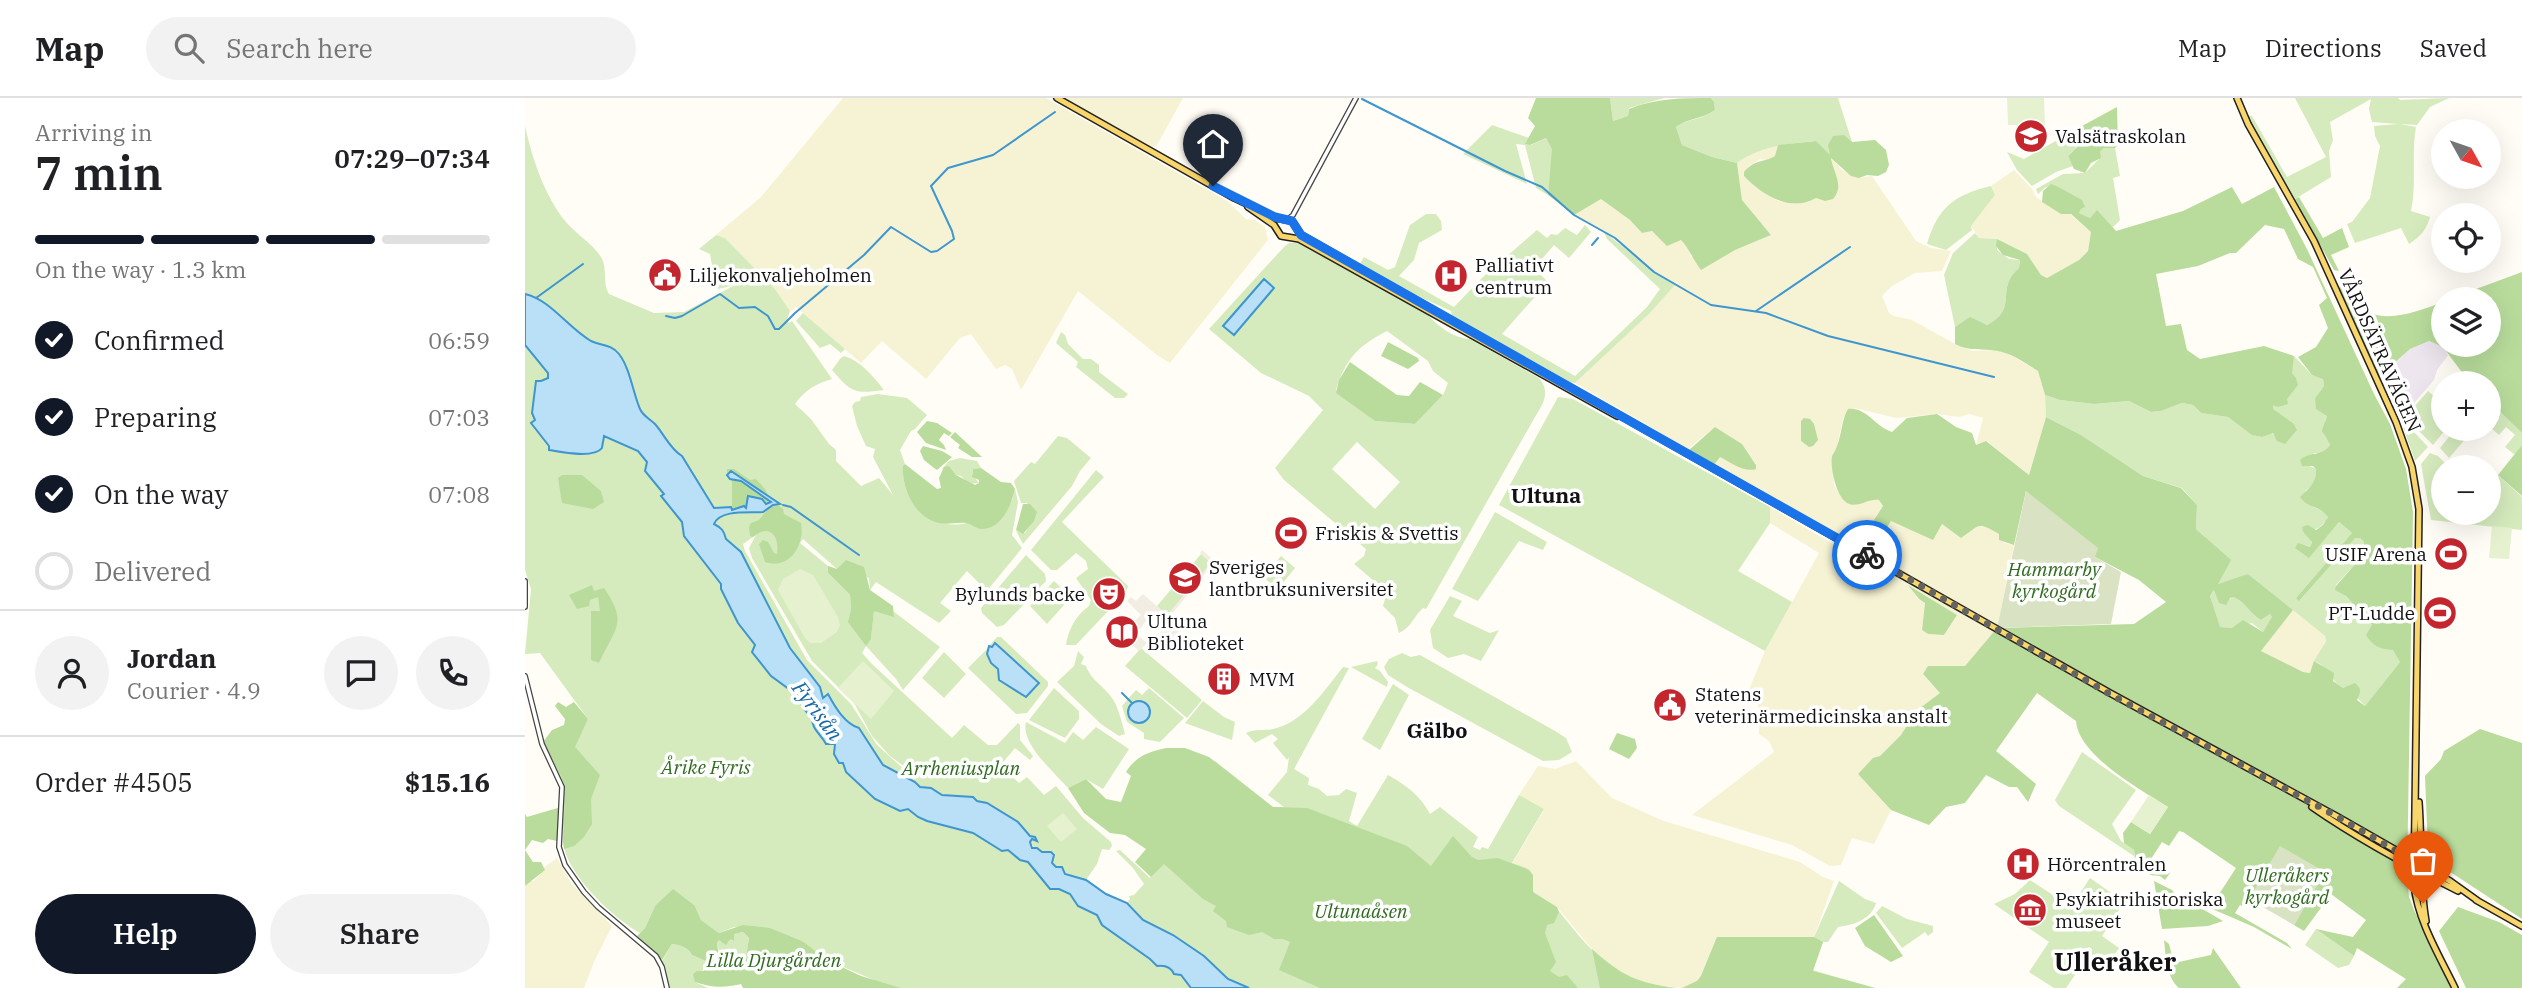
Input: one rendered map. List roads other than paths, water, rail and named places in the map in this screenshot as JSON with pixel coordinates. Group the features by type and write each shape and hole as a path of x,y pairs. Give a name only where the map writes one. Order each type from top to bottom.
{"main road":[{"path":"1057,98 1232,197 1275,217 1291,221 1301,235 2110,694 2338,817 2418,867 2522,926"},
{"name":"VÅRDSÄTRAVÄGEN","path":"2237,98 2248,124 2313,241 2396,422 2412,467 2419,509 2415,830 2418,867"},
{"path":"1232,197 1277,229 1280,236 1297,237 1557,385 1645,429"},
{"path":"1277,229 1280,221 1291,221"},
{"path":"1289,237 1294,233 1291,221"},
{"name":"VÅRDSÄTRAVÄGEN","path":"2416,761 2422,845 2418,867"},
{"path":"2299,797 2335,823 2400,861 2418,867"},
{"path":"2396,851 2409,850 2415,830"},
{"path":"2422,845 2428,863 2448,883"},
{"path":"2400,861 2410,873 2416,904 2455,988"},
{"path":"2414,885 2418,867"},
{"path":"2418,867 2427,928"},
{"path":"2421,893 2429,881 2448,883"}],"street":[{"path":"1291,221 1356,98"},
{"path":"525,582 525,607"},
{"path":"525,676 542,744 562,787 559,847 565,865 598,908 656,956 667,988"}],"water":[{"path":"1264,279 1274,288 1234,335 1223,326"},
{"name":"Fyrisån","path":"525,294 543,302 591,341 609,347 619,354 626,366 641,411 682,456 714,508 746,508 748,496 762,499 766,504 771,502 741,481 730,479 727,475 731,471 780,504 763,512 722,516 714,524 721,528 726,539 741,552 790,648 820,687 823,698 828,694 845,719 859,728 883,765 920,787 931,788 942,795 973,797 977,801 987,803 1018,822 1030,836 1035,837 1037,841 1032,839 1030,842 1032,848 1051,852 1054,855 1052,863 1056,867 1062,867 1065,874 1086,880 1106,894 1127,903 1143,920 1173,935 1204,956 1228,979 1249,988 1191,988 1181,975 1174,974 1167,967 1157,966 1102,925 1097,915 1078,906 1070,894 1059,889 1050,889 1028,862 1020,860 1008,850 1002,851 973,833 927,821 908,809 900,811 875,799 846,772 843,763 839,763 834,754 835,744 826,744 797,695 771,676 752,652 755,645 738,623 721,584 684,536 682,522 645,471 647,462 638,451 604,436 602,448 592,453 549,450 549,446 531,423 535,420 532,413 536,381 548,378 548,373 525,345"},
{"path":"995,643 1039,683 1026,697 999,680 998,669 987,654 989,646 992,647"},
{"path":"1139,701 1147,704 1150,712 1147,720 1139,723 1131,720 1128,712 1131,704"}],"waterway":[{"path":"1362,99 1542,187 1574,215 1615,238 1654,272 1711,305 1766,313 1828,336 1994,377"},
{"path":"666,316 682,316 720,294 739,308 755,307 768,316 775,329 779,329 864,255 891,227 931,252 937,251 954,239 931,186 948,168 993,155 1055,112"},
{"path":"1592,245 1598,238"},
{"path":"1756,311 1850,247"},
{"path":"536,298 583,264"},
{"path":"783,505 791,507 859,555"},
{"path":"1122,693 1131,702"}],"place":[{"name":"Valsätraskolan","path":"2031,136"},
{"name":"Liljekonvaljeholmen","path":"665,275"},
{"name":"Palliativt centrum","path":"1451,276"},
{"name":"Friskis & Svettis","path":"1291,533"},
{"name":"USIF Arena","path":"2451,554"},
{"name":"Sveriges lantbruksuniversitet","path":"1185,578"},
{"name":"Bylunds backe","path":"1109,594"},
{"name":"PT-Ludde","path":"2440,613"},
{"name":"Ultuna Biblioteket","path":"1122,632"},
{"name":"MVM","path":"1224,679"},
{"name":"Statens veterinärmedicinska anstalt","path":"1670,705"},
{"name":"Hörcentralen","path":"2023,864"},
{"name":"Psykiatrihistoriska museet","path":"2030,910"}],"district":[{"name":"Ultuna","path":"1546,496"},
{"name":"Gälbo","path":"1437,731"},
{"name":"Ulleråker","path":"2115,962"}],"park label":[{"name":"Hammarby kyrkogård","path":"2054,580"},
{"name":"Årike Fyris","path":"706,767"},
{"name":"Arrheniusplan","path":"961,768"},
{"name":"Ulleråkers kyrkogård","path":"2287,886"},
{"name":"Ultunaåsen","path":"1361,911"},
{"name":"Lilla Djurgården","path":"774,960"}]}
